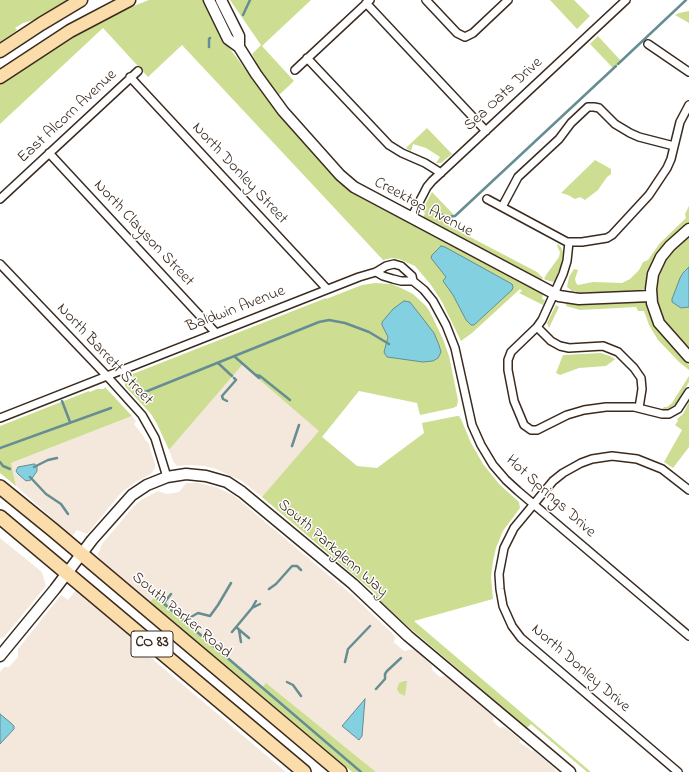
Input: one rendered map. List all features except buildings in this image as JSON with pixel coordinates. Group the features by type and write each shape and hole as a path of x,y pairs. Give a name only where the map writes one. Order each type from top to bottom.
{"highway":[{"name":"South Parker Road","path":"0,487 340,772"},
{"name":"CO 83","path":"0,517 304,772"}],"main road":[{"path":"0,51 41,24 82,0"},
{"path":"0,77 70,31 129,0"}],"street":[{"name":"Creektop Avenue","path":"209,0 228,39 239,47 256,74 286,115 342,177 359,190 554,294 577,299 651,296"},
{"name":"Creektop Avenue","path":"221,0 239,36 239,47"},
{"path":"426,0 456,33 465,37 473,33 508,0"},
{"name":"Sea Oats Drive","path":"411,218 427,187 626,0"},
{"path":"295,70 368,2 486,131"},
{"path":"648,44 689,72"},
{"path":"307,58 389,145 402,153 425,163 441,173"},
{"name":"East Alcorn Avenue","path":"0,199 138,71"},
{"name":"North Donley Street","path":"130,77 327,290"},
{"path":"502,208 518,177 559,139 571,123 588,107 594,106 600,109 615,124 630,133 642,138 674,146"},
{"path":"487,200 569,242 582,242 607,238 612,235 651,192 669,163 680,122 688,108"},
{"name":"North Clayson Street","path":"49,153 216,333"},
{"path":"689,229 670,246 659,260 652,278 651,296 653,309 661,326 689,358"},
{"path":"569,242 566,266 541,322 511,352 507,363 514,401 520,418 526,427 532,430 537,430 564,417 591,409 613,407 639,408 662,414 671,414 679,407 689,392"},
{"name":"North Barrett Street","path":"0,264 106,375 138,412 151,429 158,446 167,477"},
{"name":"Hot Springs Drive","path":"376,272 386,266 397,265 405,269 412,276 413,281 424,290 433,301 450,334 470,417 481,446 490,461 504,478 689,636"},
{"path":"376,272 383,276 401,281 413,281"},
{"name":"Baldwin Avenue","path":"0,418 358,277 376,272"},
{"path":"537,327 551,341 560,346 569,348 603,346 618,352 634,368 641,378 642,389 639,408"},
{"name":"North Donley Drive","path":"678,772 532,649 521,638 512,626 506,613 501,598 499,582 500,565 504,548 509,536 519,521 549,486 563,473 586,461 605,457 626,457 651,464 666,472 689,490"},
{"name":"South Parkglenn Way","path":"0,656 81,554 132,495 147,485 167,477 186,474 206,476 227,482 239,489 348,580 408,636 570,772"}],"shaded area":[{"path":"241,365 324,434 322,437 357,466 355,575 242,481 216,469 204,466 177,466 173,461 169,450"},
{"path":"132,416 136,421 134,424 148,442 155,468 151,474 137,481 121,493 87,534 77,530 72,536 16,486 11,463"},
{"path":"186,483 198,483 216,487 233,495 351,594 392,633 395,637 394,643 404,651 413,649 432,665 432,670 440,677 445,676 494,717 493,721 500,728 506,728 521,740 519,742 532,751 533,750 554,768 556,772 376,772 267,684 262,688 157,595 150,602 101,560 97,554 102,544 134,506 141,500 158,491 167,494 179,492"},
{"path":"0,538 42,572 46,586 4,637 0,638"},
{"path":"76,590 132,636 130,640 286,772 0,772 0,672 4,667 9,667 18,657 18,649 61,595 68,600"}],"green space":[{"path":"0,0 67,0 34,20 23,23 15,28 17,30 16,31 0,42"},
{"path":"149,0 204,0 225,42 274,108 297,136 345,187 359,197 540,292 543,294 542,299 545,300 543,305 519,293 522,291 520,289 472,333 461,341 442,302 431,285 415,266 399,259 392,258 383,260 182,45 148,77 103,28 0,124 0,84 65,40 108,16"},
{"path":"230,0 311,0 262,46 294,81 278,96 264,77 252,54 261,45"},
{"path":"550,0 574,0 590,16 577,29"},
{"path":"689,11 689,23 675,15 679,13"},
{"path":"598,36 621,61 613,68 590,44"},
{"path":"427,128 452,154 441,163 436,163 440,157 426,148 413,144 411,151 406,148"},
{"path":"595,160 611,169 611,174 607,177 598,190 585,200 580,197 575,199 561,193"},
{"path":"432,192 455,216 447,225 537,272 543,278 541,281 423,218 425,213 422,210"},
{"path":"689,206 689,222 665,245 659,253 650,268 646,287 643,290 576,294 576,291 572,291 567,287 569,277 574,269 578,270 575,279 578,285 593,282 622,283 630,279 639,270 643,262 648,260 660,243 686,218 685,214"},
{"path":"689,236 689,351 662,318 656,300 656,290 657,281 665,261"},
{"path":"558,244 563,252 561,265 555,281 553,282 544,279 559,257 560,252 557,246"},
{"path":"375,283 391,284 413,294 426,306 430,312 443,339 449,356 458,400 457,406 420,415 417,403 359,391 322,437 357,466 377,468 424,433 422,423 459,416 471,443 483,464 500,485 519,502 520,508 503,531 496,548 491,577 493,599 414,621 591,772 587,772 531,724 527,728 404,623 376,597 376,594 262,497 319,431 242,365 169,450 151,414 125,386 125,377 326,298 362,285"},
{"path":"639,301 646,303 657,329 689,365 689,370 679,362 658,340 649,325 644,311 638,311 636,307 580,310 566,306 566,303 576,304"},
{"path":"556,305 559,307 549,328 547,323"},
{"path":"601,353 615,359 606,366 579,368 560,375 556,373 563,355"},
{"path":"689,376 689,382 676,404 668,409 662,409 672,403"},
{"path":"105,387 132,416 11,463 16,486 0,473 0,426 89,391 104,389"},
{"path":"689,402 689,447 673,468 664,462 682,430 675,425 678,421 677,419 683,414"},
{"path":"157,594 262,688 266,683 376,772 352,772 150,602"},
{"path":"407,681 405,696 399,693 397,689 399,683"}],"water":[{"path":"441,246 512,284 512,290 474,325 471,325 466,320 453,295 443,281 446,277 431,258"},
{"path":"689,267 689,307 681,308 672,302 672,299 680,278"},
{"path":"404,301 410,302 434,333 441,352 438,358 433,361 423,362 387,357 384,352 388,337 382,322 393,309"},
{"path":"34,464 37,466 37,471 31,480 26,481 16,471 18,467"},
{"path":"365,699 362,736 359,740 342,726"},
{"path":"0,714 14,726 14,729 0,744"}],"waterway":[{"path":"243,15 250,0"},
{"path":"618,64 686,0"},
{"path":"209,47 210,38"},
{"path":"436,211 446,217 455,216 616,66"},
{"path":"145,392 319,322 329,320 345,323 369,332 389,344"},
{"path":"235,357 259,378"},
{"path":"218,363 232,376"},
{"path":"256,375 260,376 290,400"},
{"path":"227,401 223,399 222,396 236,380 234,378"},
{"path":"62,401 70,422"},
{"path":"0,448 111,408"},
{"path":"292,446 299,425"},
{"path":"34,467 48,460 57,458"},
{"path":"0,462 3,466 10,469"},
{"path":"30,477 46,494 61,504 68,514"},
{"path":"269,589 276,584 292,566 297,566 301,570"},
{"path":"184,621 198,613 210,616 231,583"},
{"path":"164,603 171,594"},
{"path":"155,596 361,772"},
{"path":"232,632 256,601"},
{"path":"252,608 260,604"},
{"path":"345,662 348,649 370,626"},
{"path":"236,627 249,638"},
{"path":"239,630 241,642"},
{"path":"376,689 385,679 385,674 387,671 401,658"},
{"path":"287,682 293,685 301,696"}]}
